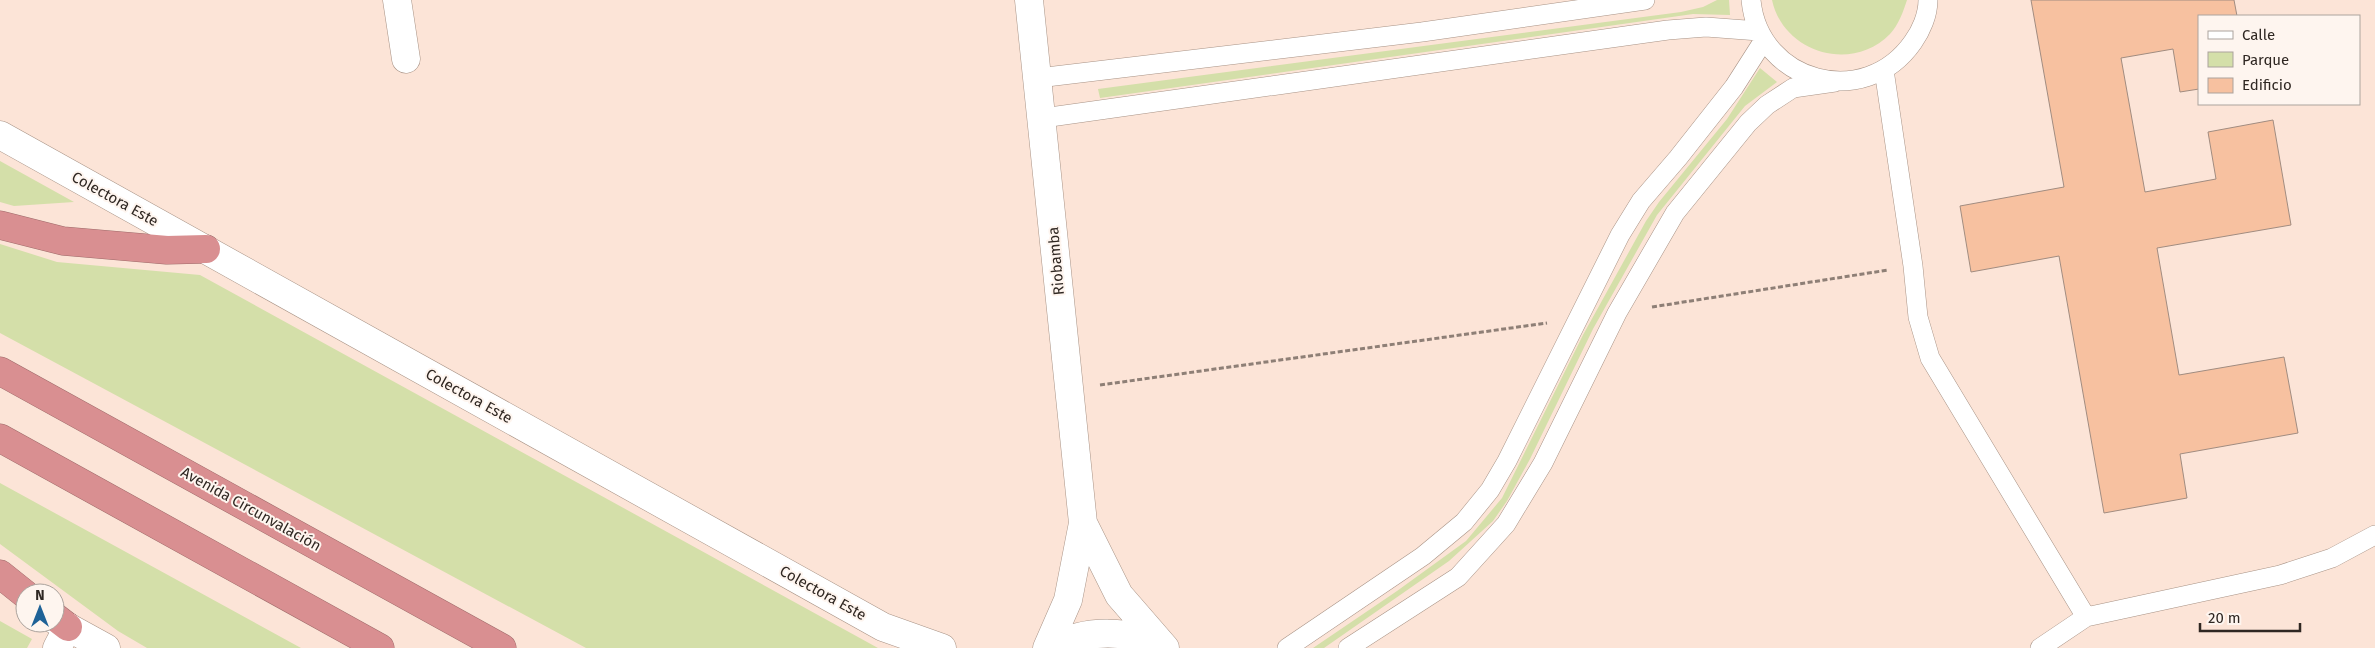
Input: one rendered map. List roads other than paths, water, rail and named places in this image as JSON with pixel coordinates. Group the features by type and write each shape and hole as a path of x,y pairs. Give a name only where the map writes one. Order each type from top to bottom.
{"highway":[{"path":"0,224 63,242 167,250 206,249"},
{"name":"Avenida Circunvalación","path":"0,370 502,648"},
{"path":"0,438 380,648"},
{"path":"0,574 15,586"}],"street":[{"path":"397,0 406,59"},
{"name":"Riobamba","path":"1030,0 1068,390 1083,523 1068,600 1047,648"},
{"name":"Colectora Este","path":"0,135 883,627 942,648"},
{"name":"Riobamba","path":"1083,523 1119,595 1164,648"},
{"path":"0,588 15,597"},
{"path":"65,631 106,648"},
{"path":"1054,648 1089,635 1123,634 1155,643 1164,648"}],"lane":[{"path":"1038,78 1422,32 1646,0"},
{"path":"1751,0 1752,11 1761,35 1778,56 1794,69 1814,78 1835,82"},
{"path":"1348,648 1458,577 1506,524 1543,463 1617,313 1675,213 1748,123 1767,105 1793,88 1852,81 1884,70 1905,53 1920,31 1928,0"},
{"path":"1043,118 1668,30 1706,28 1761,35"},
{"path":"1287,648 1423,556 1464,522 1490,490 1507,461 1620,235 1641,201 1734,87 1761,35"},
{"path":"1884,70 1913,266 1918,317 1930,358 2086,617"},
{"path":"2040,648 2086,617 2280,575 2332,558 2375,535"}]}
